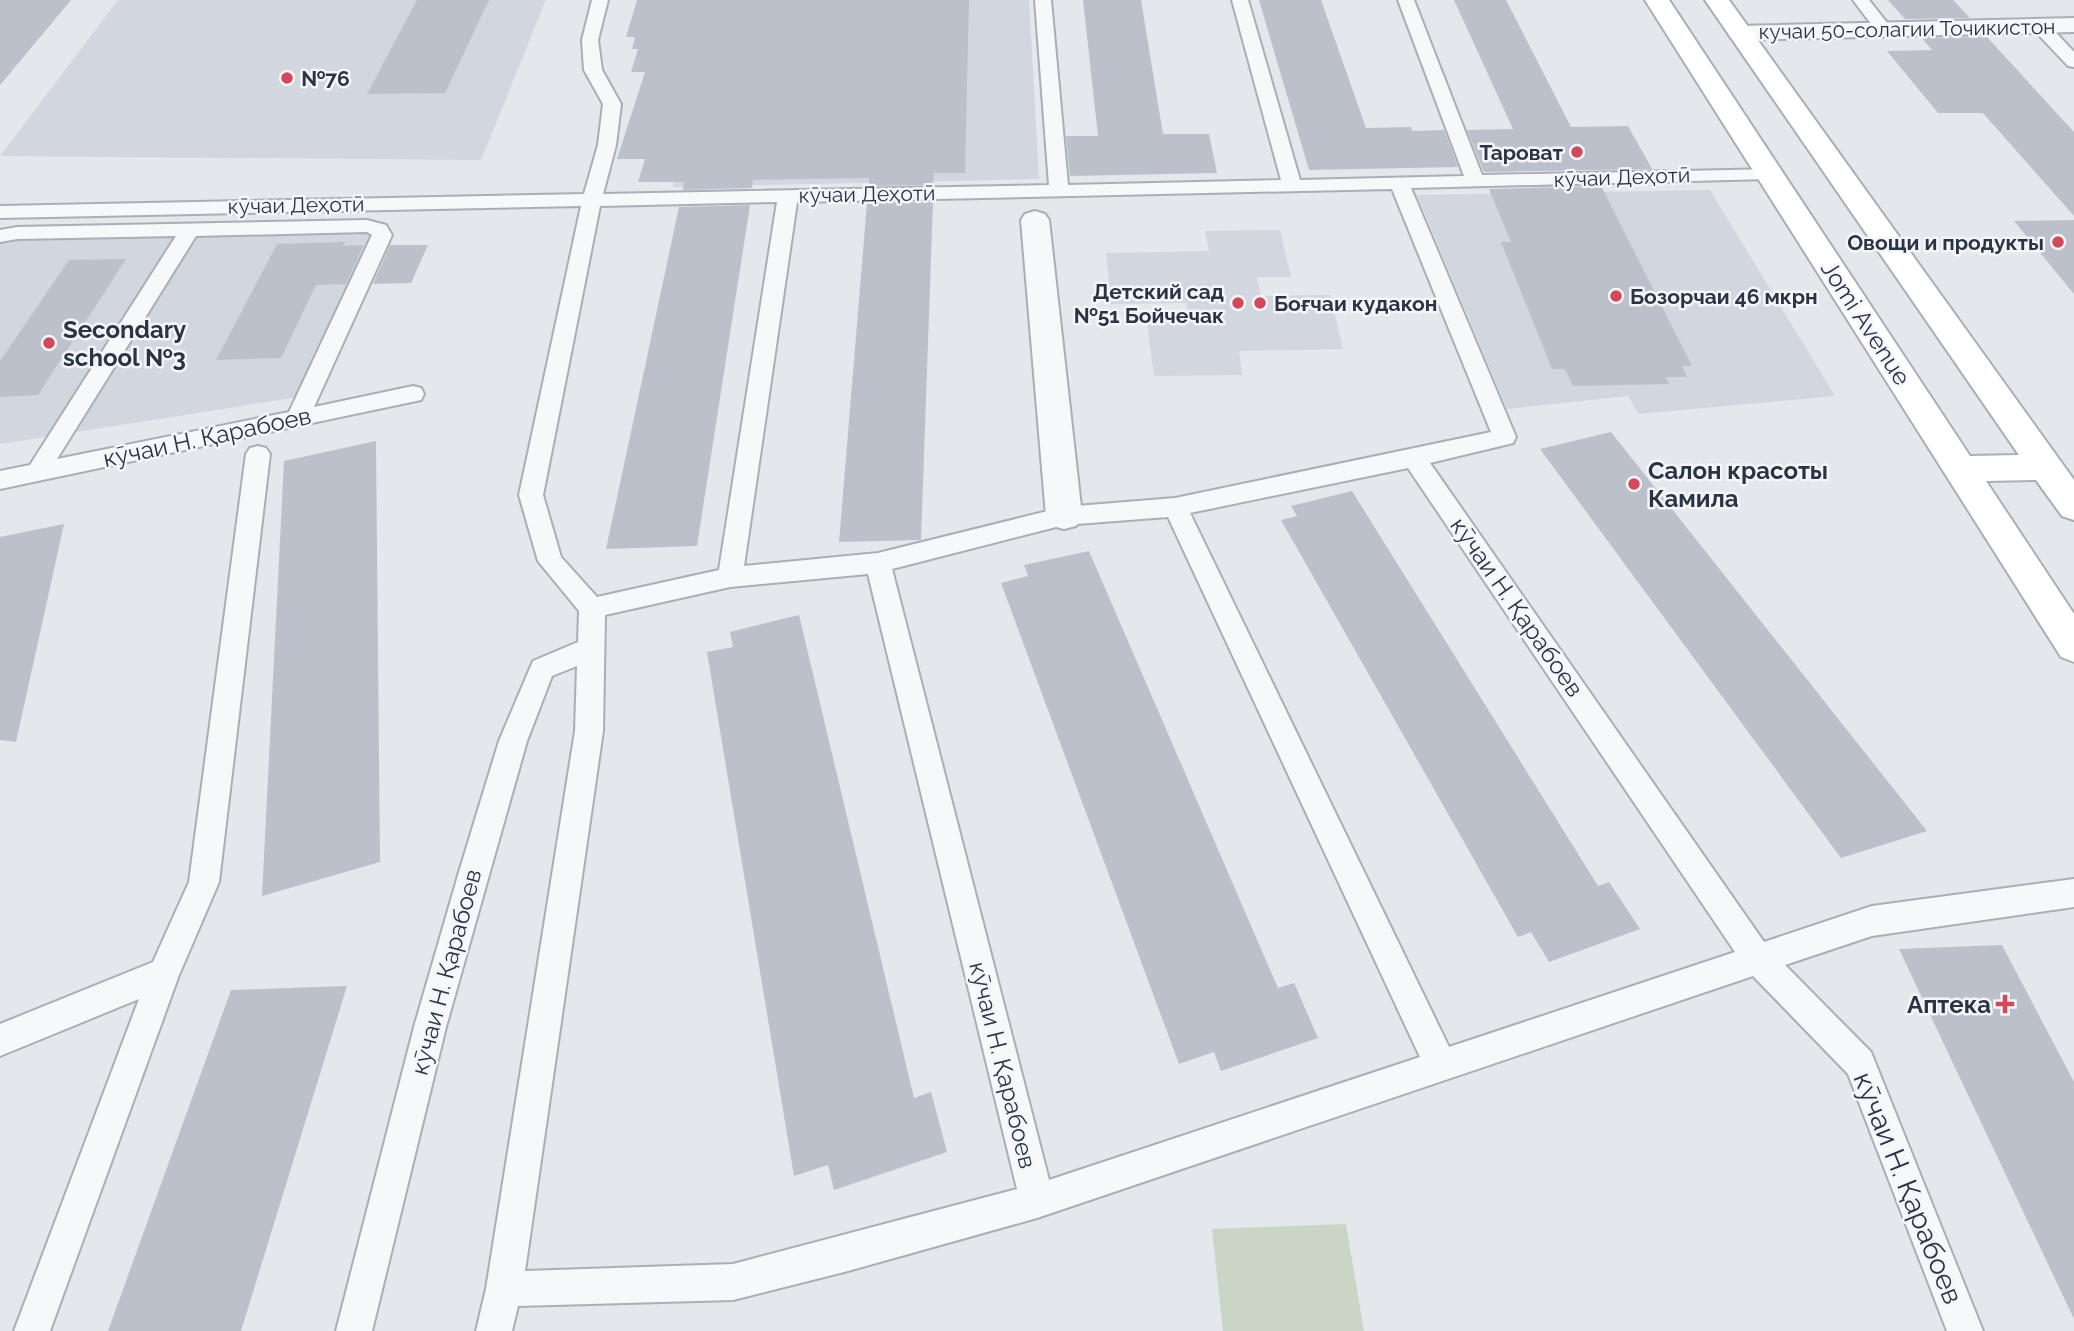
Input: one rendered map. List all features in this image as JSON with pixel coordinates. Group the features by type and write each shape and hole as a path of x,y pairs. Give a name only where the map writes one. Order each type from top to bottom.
{"main road":[{"name":"Jomi Avenue","path":"1657,0 2071,637"},
{"path":"1717,0 2074,507"},
{"path":"1961,469 2046,467"}],"street":[{"name":"кучаи 50-солагии Точикистон","path":"1740,33 2074,25"},
{"path":"1035,220 1064,516"}],"lane":[{"path":"494,1331 504,1289 589,731 592,608 550,561 531,495 592,199 607,145 612,104 593,69 590,40 600,0"},
{"path":"1043,0 1059,190"},
{"path":"1240,0 1292,186"},
{"path":"1406,0 1475,181"},
{"path":"1861,0 1884,29"},
{"path":"2040,26 2074,62"},
{"name":"кӯчаи Деҳотӣ","path":"0,212 1292,186 1770,173"},
{"path":"592,608 730,577 878,563 1064,516 1175,507 1505,438 1399,183"},
{"path":"730,577 788,196"},
{"path":"0,236 17,233 375,226 382,232 298,417"},
{"path":"37,473 189,231"},
{"name":"кӯчаи Н. Қарабоев","path":"0,480 414,394"},
{"name":"кӯчаи Н. Қарабоев","path":"32,1331 164,972 204,882 258,454"},
{"name":"кӯчаи Н. Қарабоев","path":"1414,458 1758,958 1860,1063 1965,1331"},
{"path":"1175,507 1441,1066"},
{"name":"кӯчаи Н. Қарабоев","path":"878,563 1037,1201"},
{"name":"кӯчаи Н. Қарабоев","path":"354,1331 430,1027 513,741 542,669 590,649"},
{"name":"кӯчаи Н. Қарабоев","path":"504,1289 733,1282 1037,1201 1872,921 2074,893"},
{"path":"0,1040 164,972"}],"shaded area":[{"name":"№76","path":"118,0 546,0 481,160 0,156"},
{"path":"718,0 1029,0 1039,179 673,187"},
{"name":"Бозорчаи 46 мкрн","path":"1710,190 1835,396 1638,414 1628,396 1507,409 1417,195"},
{"path":"382,225 311,395 0,444 0,229"},
{"name":"Боғчаи кудакон","path":"1280,230 1291,277 1257,277 1261,296 1330,295 1343,349 1239,351 1242,375 1154,376 1147,323 1189,322 1187,303 1111,304 1106,253 1209,251 1205,231"}],"green space":[{"path":"1346,1224 1364,1331 1223,1331 1212,1229"}],"building":[{"path":"0,0 71,0 0,85"},
{"path":"417,0 489,0 445,93 367,94"},
{"path":"637,0 969,0 965,173 934,173 933,185 869,186 869,178 753,180 752,188 683,190 684,182 638,182 645,159 617,159 645,72 631,72 638,49 632,49 635,37 626,37"},
{"path":"1083,0 1141,0 1163,134 1209,134 1217,173 1070,176 1066,136 1098,136"},
{"path":"1259,0 1321,0 1366,128 1411,127 1412,131 1444,130 1458,167 1309,170"},
{"path":"1454,0 1506,0 1571,127 1628,126 1652,169 1484,172 1467,130 1513,129"},
{"path":"1888,0 1953,0 1970,18 1905,19"},
{"path":"1987,37 2074,132 2074,216 1983,113 1938,113 1887,51 1932,50 1922,38"},
{"path":"1601,186 1692,366 1682,366 1687,377 1666,377 1669,384 1573,386 1565,369 1552,369 1501,242 1511,242 1489,189"},
{"path":"933,202 921,540 839,542 867,203"},
{"path":"750,205 697,546 606,549 679,207"},
{"path":"2074,220 2074,294 2014,221"},
{"path":"345,242 343,246 364,245 346,284 316,285 281,358 216,360 277,244"},
{"path":"390,245 428,245 411,283 373,284"},
{"path":"126,259 38,395 0,397 0,361 69,260"},
{"path":"1611,432 1927,831 1841,858 1540,449"},
{"path":"376,441 380,862 262,896 284,461"},
{"path":"1352,491 1598,886 1609,882 1640,929 1549,962 1531,932 1518,937 1281,520 1297,516 1291,506"},
{"path":"64,524 16,742 0,740 0,537"},
{"path":"1089,551 1278,988 1294,983 1318,1038 1221,1071 1214,1052 1179,1064 1001,583 1028,576 1024,565"},
{"path":"799,615 914,1098 931,1092 947,1152 834,1190 828,1165 794,1176 707,652 733,647 730,632"},
{"path":"2002,945 2074,1082 2074,1319 1899,949"},
{"path":"347,986 241,1331 108,1331 231,990"}],"place":[{"name":"№76","path":"287,78"},
{"name":"Тароват","path":"1577,152"},
{"name":"Овощи и продукты","path":"2058,242"},
{"name":"Бозорчаи 46 мкрн","path":"1616,296"},
{"name":"Детский сад №51 Бойчечак","path":"1238,303"},
{"name":"Боғчаи кудакон","path":"1260,303"},
{"name":"Secondary school №3","path":"49,343"},
{"name":"Салон красоты Камила","path":"1634,484"},
{"name":"Аптека","path":"2005,1004"}]}
